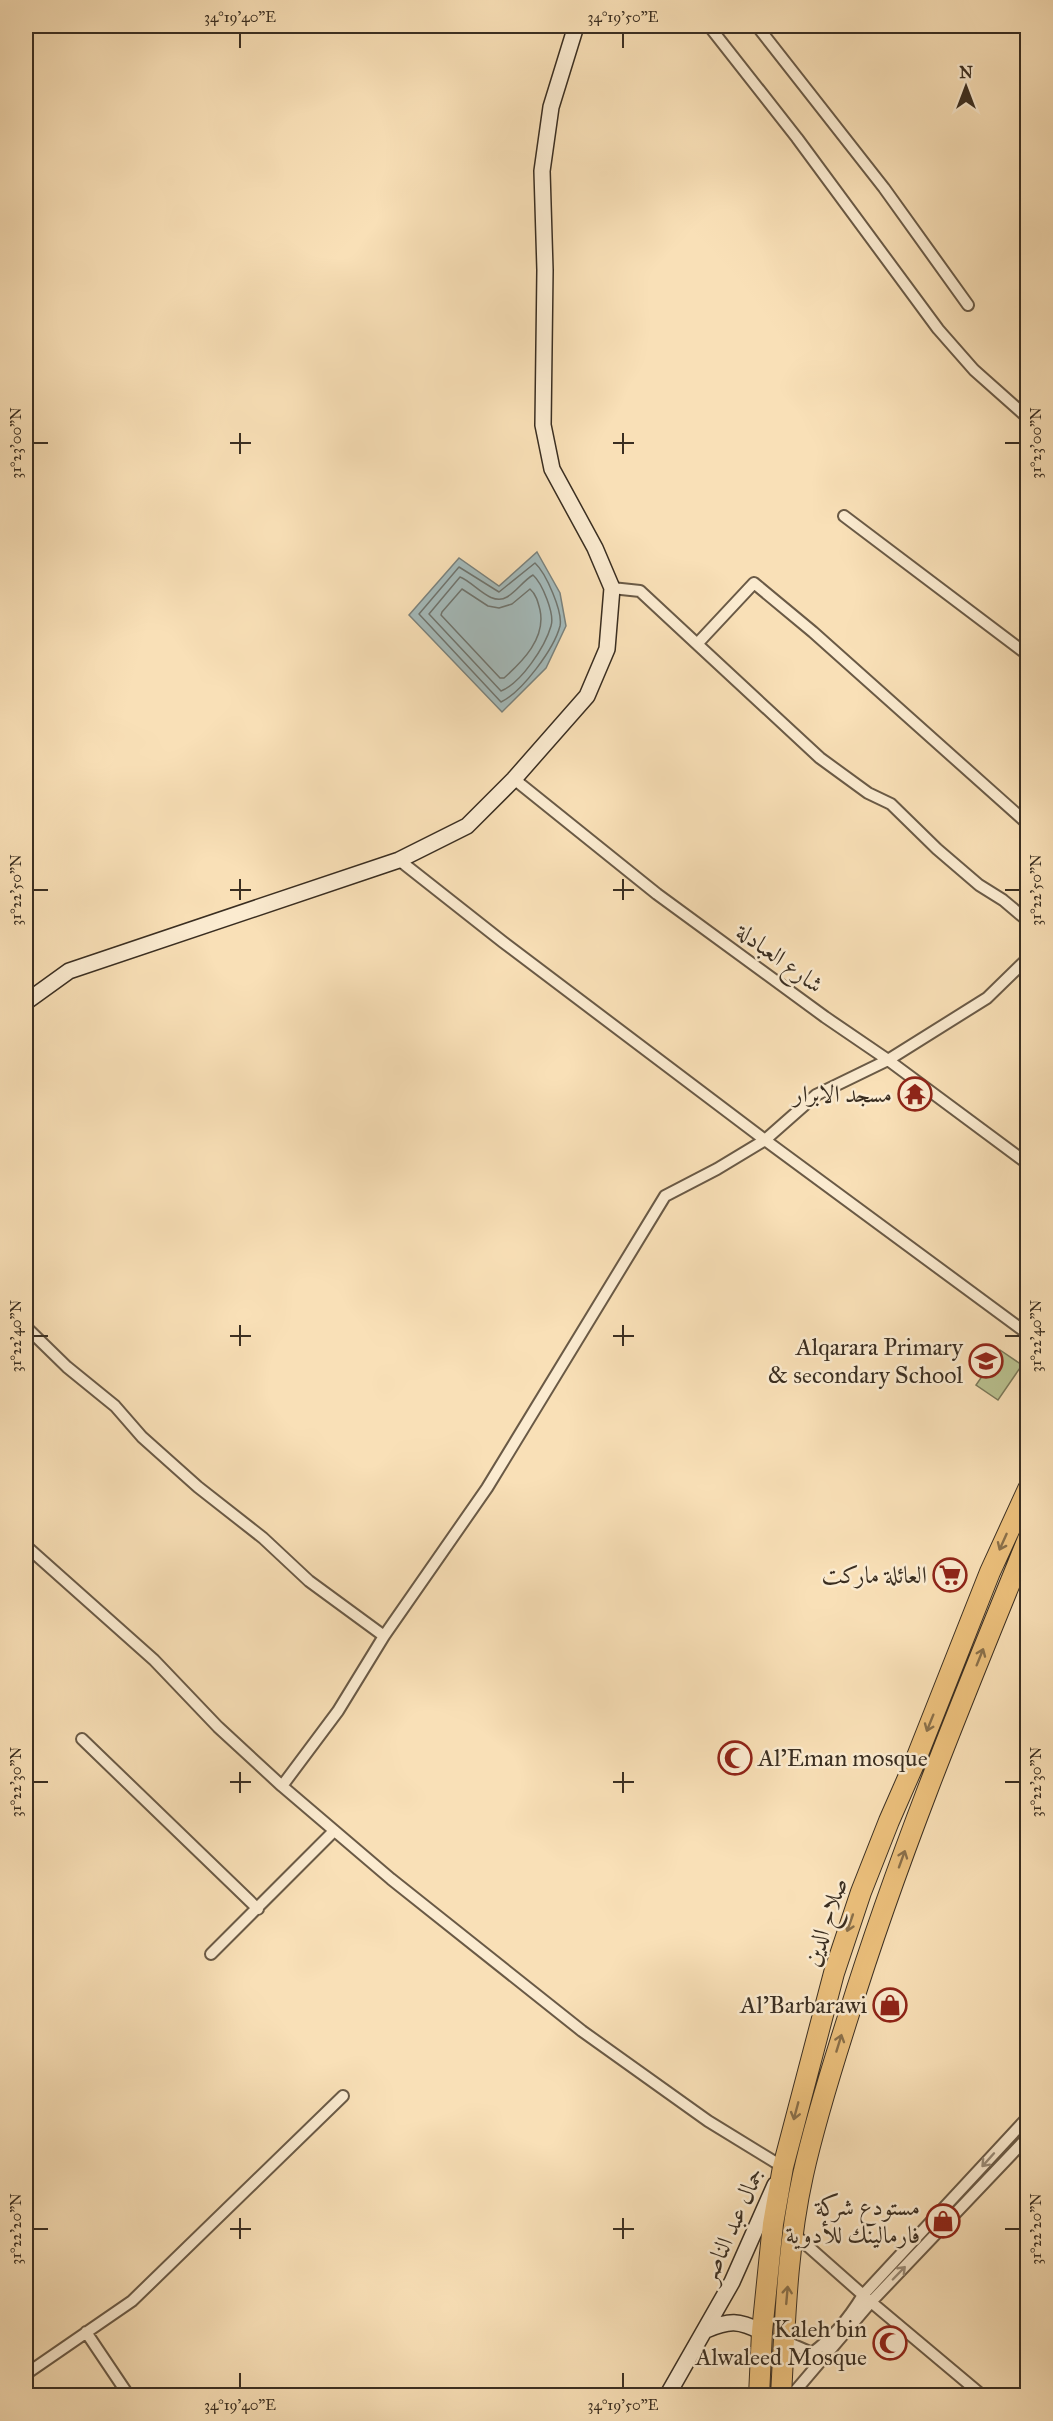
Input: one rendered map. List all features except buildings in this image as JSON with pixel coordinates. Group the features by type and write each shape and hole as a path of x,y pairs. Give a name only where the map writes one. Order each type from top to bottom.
{"highway":[{"name":"صلاح الدين","path":"759,2396 762,2332 773,2224 783,2167 834,1972 865,1882 985,1583 1028,1489"},
{"path":"781,2396 784,2329 793,2233 803,2174 830,2073 890,1891 930,1784 1028,1539"},
{"path":"865,1882 874,1896 890,1891"}],"street":[{"path":"26,1002 69,971 399,860 467,826 514,779 587,696 608,649 612,588 595,548 552,469 543,425 545,270 542,171 551,107 576,26"},
{"path":"709,26 797,138 938,329 974,370 1028,418"},
{"path":"757,26 884,188 968,305"},
{"path":"844,516 1028,655"},
{"path":"698,644 754,583 789,610 1028,824"},
{"path":"612,588 640,591 820,758 868,793 891,804 937,849 979,885 1003,900 1028,921"},
{"name":"شارع العبادلة","path":"514,779 680,911 1028,1164"},
{"path":"399,860 503,942 765,1140 1028,1334"},
{"path":"282,1786 338,1711 384,1636 488,1488 665,1196 717,1169 765,1140 816,1095 888,1060 987,998 1028,958"},
{"path":"26,1327 67,1367 115,1406 142,1437 198,1487 263,1538 309,1581 384,1636"},
{"path":"26,1546 154,1660 218,1727 334,1831 582,2031 708,2121 783,2167"},
{"path":"82,1739 258,1909"},
{"path":"211,1954 334,1831"},
{"path":"26,2374 132,2301 343,2096"},
{"path":"791,2396 867,2299 1028,2117"},
{"path":"784,2329 789,2343 812,2353 826,2343 1028,2137"},
{"name":"جمال عبد الناصر","path":"667,2396 732,2282 783,2167"},
{"path":"793,2233 867,2299 983,2396"},
{"path":"706,2330 725,2322 746,2323 762,2332"},
{"path":"86,2332 129,2396"}],"green space":[{"path":"1000,1350 1022,1365 998,1400 976,1385"}],"water":[{"path":"537,552 560,593 566,626 546,668 502,712 409,615 459,558 499,586"}],"place":[{"name":"مسجد الابرار","path":"915,1094"},
{"name":"Alqarara Primary & secondary School","path":"986,1361"},
{"name":"العائلة ماركت","path":"950,1575"},
{"name":"Al'Eman mosque","path":"735,1758"},
{"name":"Al'Barbarawi","path":"890,2005"},
{"name":"مستودع شركة فارمالينك للأدوية","path":"943,2221"},
{"name":"Kaleh bin Alwaleed Mosque","path":"890,2343"}]}
